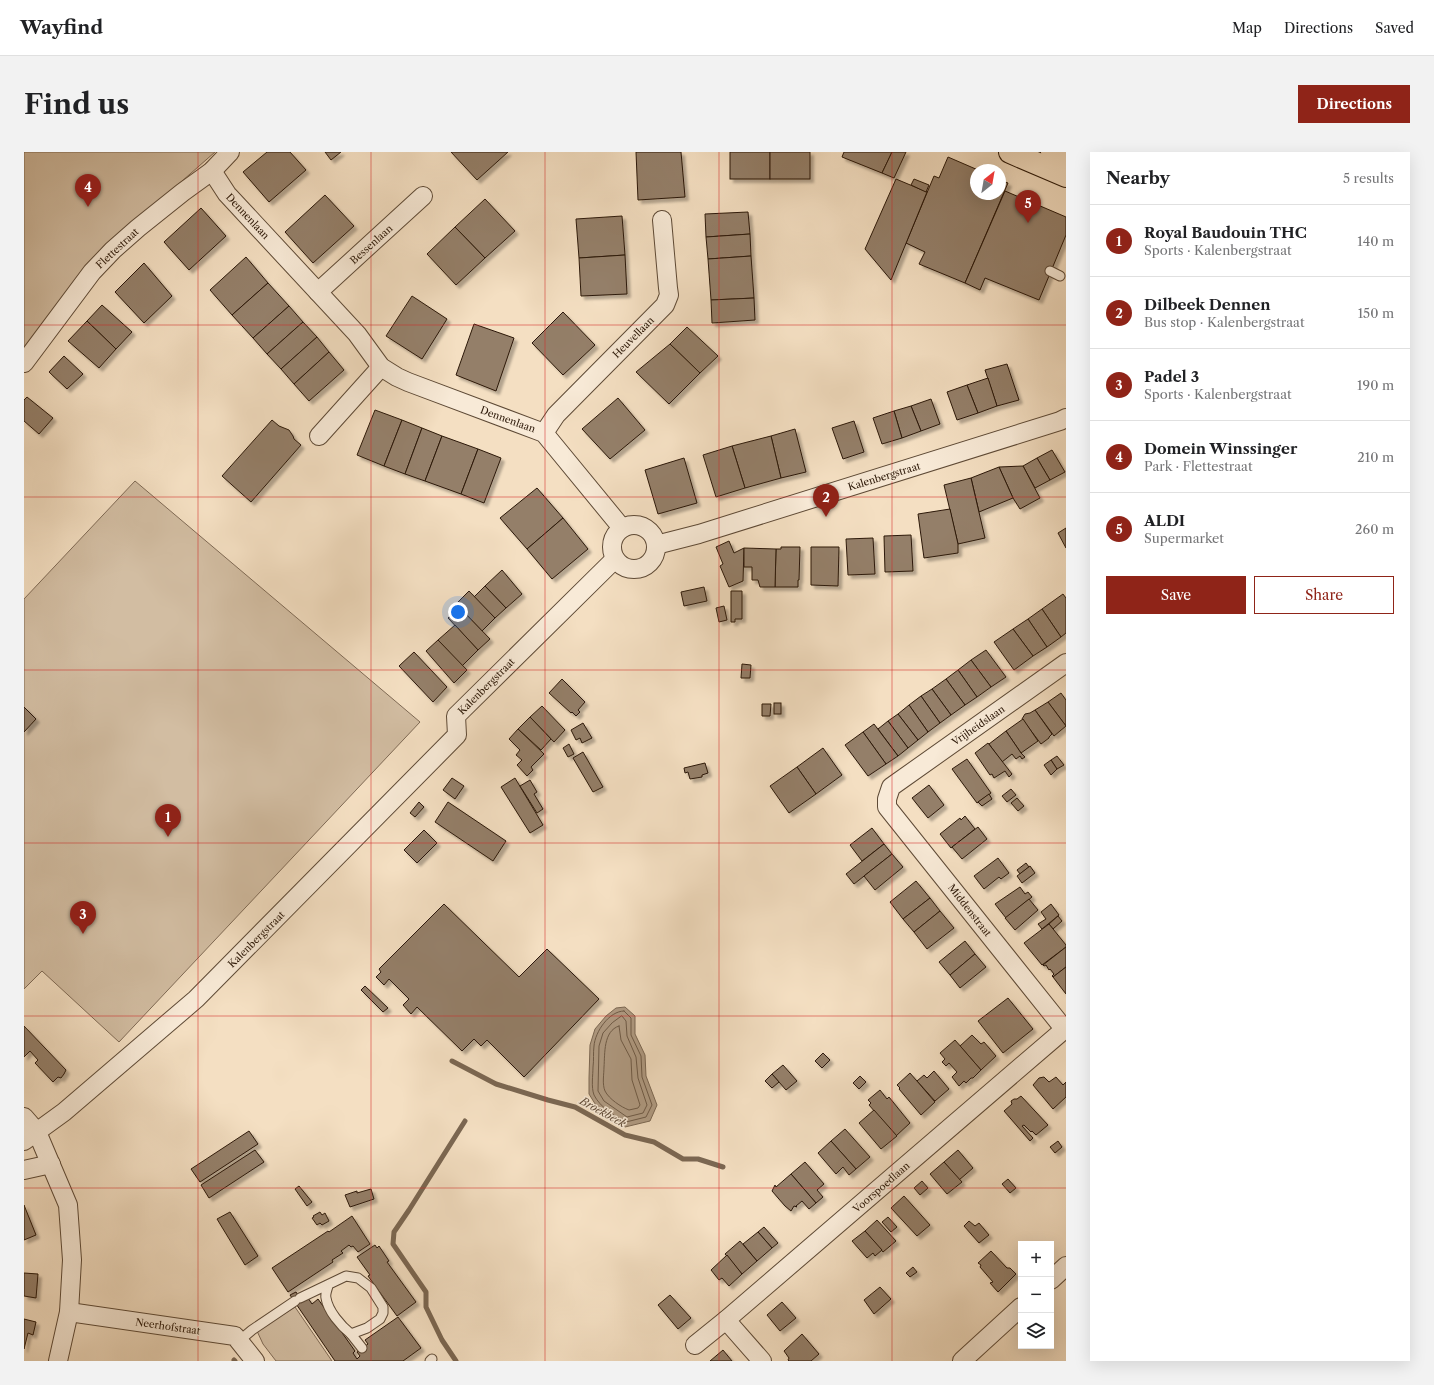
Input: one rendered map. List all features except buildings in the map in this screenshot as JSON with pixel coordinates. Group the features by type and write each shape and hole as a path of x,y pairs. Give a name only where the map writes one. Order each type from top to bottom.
{"main road":[{"path":"1010,152 1066,176"},
{"path":"1052,152 1066,158"}],"street":[{"name":"Flettestraat","path":"24,363 92,272 113,250 182,192 212,171 230,152"},
{"name":"Dennenlaan","path":"212,171 226,194 357,334 381,367 396,377 544,433 622,528"},
{"name":"Bessenlaan","path":"318,292 423,196"},
{"name":"Heuvellaan","path":"544,433 556,415 665,305 669,295 662,220"},
{"path":"319,436 381,367"},
{"name":"Kalenbergstraat","path":"656,545 699,534 1064,425"},
{"path":"630,525 639,526 647,530 653,536 656,545 652,559 641,568 634,569 626,568 620,564 615,559 612,551 612,542 616,534 622,528 630,525"},
{"name":"Kalenbergstraat","path":"30,1136 64,1112 196,999 457,736 456,716 615,559"},
{"name":"Vrijheidslaan","path":"891,787 1066,663"},
{"name":"Middenstraat","path":"891,787 887,799 888,807 1065,1029"},
{"name":"Voorspoedlaan","path":"695,1345 1065,1029"},
{"path":"24,1117 30,1136 51,1164 68,1205 72,1260 69,1312 58,1361"},
{"path":"24,1170 51,1164"},
{"path":"1054,1277 1066,1266"},
{"path":"962,1361 1018,1310"},
{"name":"Neerhofstraat","path":"69,1312 235,1336 255,1361"},
{"path":"726,1320 762,1361"}],"lane":[{"path":"1050,271 1060,276"},
{"path":"239,1341 252,1330 297,1299 328,1286 346,1276 358,1278 371,1288 383,1307 383,1313 380,1319 367,1328 351,1334"},
{"path":"328,1286 326,1297 329,1308 345,1330 351,1334 362,1348"}],"shaded area":[{"path":"24,152 215,152 90,262 24,353"},
{"path":"135,481 420,722 119,1042 42,971 24,989 24,599"},
{"path":"295,1307 332,1361 276,1361 263,1344 257,1331"}],"water":[{"path":"625,1007 635,1016 635,1034 645,1055 646,1076 657,1105 650,1121 625,1127 597,1107 589,1094 589,1078 590,1045 595,1029 606,1016 616,1008"}],"waterway":[{"name":"Broekbeek","path":"452,1061 496,1084 575,1107 625,1135 654,1142 683,1159 698,1159 723,1167"},
{"name":"Broekbeek","path":"456,1361 442,1340 426,1307 426,1292 393,1244 394,1232 465,1121"}],"place":[{"name":"Domein Winssinger","path":"88,207"},
{"name":"ALDI","path":"1028,223"},
{"name":"Dilbeek Dennen","path":"826,517"},
{"name":"Royal Baudouin THC","path":"168,837"},
{"name":"Padel 3","path":"83,934"}]}
